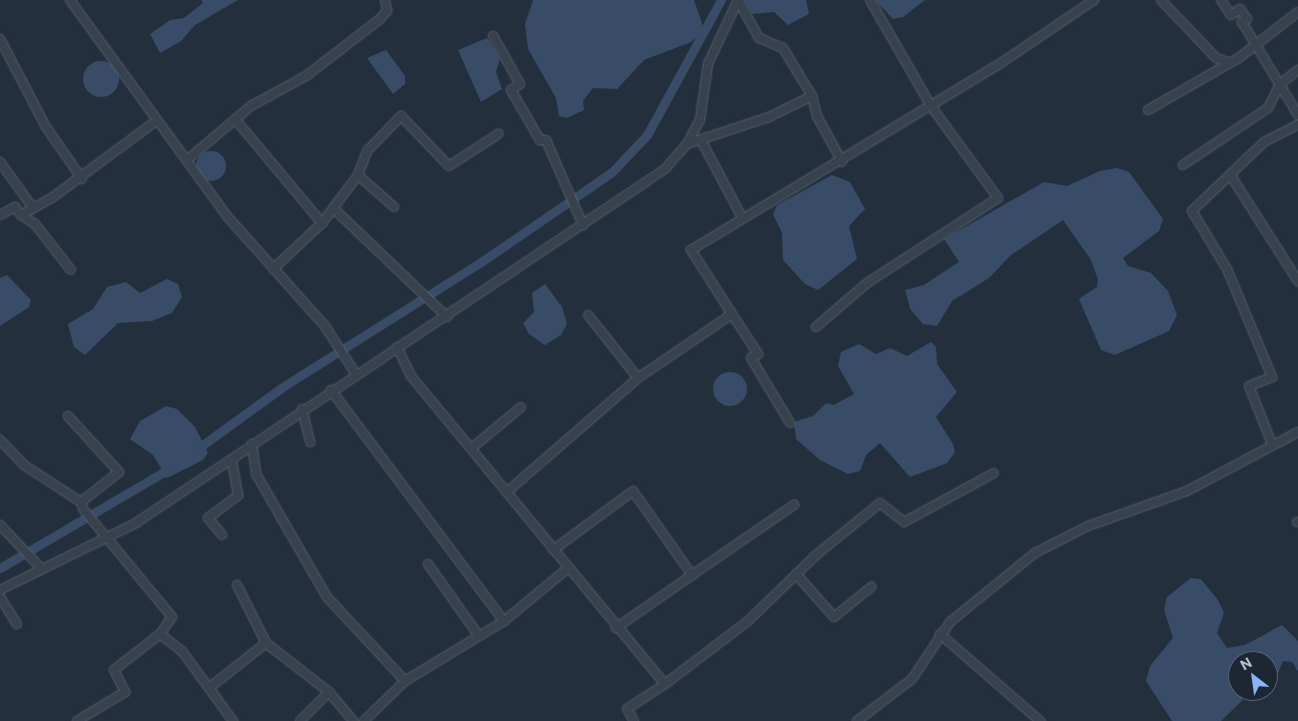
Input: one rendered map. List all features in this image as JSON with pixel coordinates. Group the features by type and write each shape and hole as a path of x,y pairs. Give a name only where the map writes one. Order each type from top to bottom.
{"street":[{"path":"70,0 226,215 330,335 355,373"},
{"path":"187,160 235,119 331,58 384,16 385,0"},
{"path":"738,0 759,38 783,48 812,96 817,116 842,162"},
{"path":"0,590 41,568 107,539 232,461 252,444 355,373 447,317 665,169 687,144 700,120 708,64 738,0"},
{"path":"816,327 884,272 998,198 931,106 870,0"},
{"path":"790,423 751,358 758,354 691,250 842,162 1094,0"},
{"path":"1161,0 1216,58 1228,62"},
{"path":"1221,0 1231,15 1240,9 1256,44 1298,115"},
{"path":"1148,110 1256,44 1298,12"},
{"path":"493,36 520,84 510,90 540,140 546,140 583,225"},
{"path":"0,39 46,127 82,179"},
{"path":"1183,165 1268,108 1280,84 1298,70"},
{"path":"687,144 702,142 812,96"},
{"path":"273,269 322,222 358,175 367,151 401,116 449,166 498,134"},
{"path":"235,119 322,222"},
{"path":"21,215 82,179 156,121"},
{"path":"1272,444 1249,386 1272,377 1227,269 1192,211 1272,135 1298,125"},
{"path":"702,142 742,219"},
{"path":"0,162 33,208"},
{"path":"358,175 394,207"},
{"path":"1231,176 1298,281"},
{"path":"0,215 15,207 21,215 35,224 71,270"},
{"path":"333,208 414,283 447,317"},
{"path":"508,491 638,378 732,314"},
{"path":"588,315 638,378"},
{"path":"398,347 411,376 473,447 616,628 665,684"},
{"path":"331,390 504,621"},
{"path":"473,447 521,407"},
{"path":"302,409 310,442"},
{"path":"68,416 118,472 82,506"},
{"path":"857,721 912,679 940,634 964,610 1052,543 1187,491 1272,444 1298,432"},
{"path":"0,440 24,464 82,506 94,528 107,539 172,617 160,634 114,670 124,692 77,721"},
{"path":"252,444 256,474 327,597 405,682"},
{"path":"222,536 208,518 238,495 232,461"},
{"path":"634,721 627,709 665,684 748,621 796,574 880,503 904,522 994,473"},
{"path":"553,550 633,491 692,575"},
{"path":"616,628 794,505"},
{"path":"0,524 41,568"},
{"path":"428,564 479,636"},
{"path":"364,721 405,682 504,621 568,568"},
{"path":"796,574 834,617 871,587"},
{"path":"237,585 266,643 329,692 353,721"},
{"path":"0,597 17,624"},
{"path":"160,634 182,651 233,721"},
{"path":"940,634 1040,721"},
{"path":"209,688 266,643"},
{"path":"300,721 329,692"}],"water":[{"path":"201,0 238,0 195,25 181,41 160,53 150,34 170,20 184,18 203,3"},
{"path":"533,0 694,0 702,23 701,33 691,42 644,60 617,89 593,88 583,101 584,110 567,118 559,116 556,98 528,49 525,24"},
{"path":"744,0 806,0 809,14 788,25 774,12 752,14"},
{"path":"875,0 925,0 903,17 893,19"},
{"path":"487,38 500,58 496,72 502,89 481,102 458,50"},
{"path":"386,50 405,76 405,84 393,94 367,58"},
{"path":"101,61 108,62 114,66 118,72 118,86 114,92 108,96 101,97 94,96 88,92 84,86 83,79 84,72 88,66 94,62"},
{"path":"211,151 217,152 225,160 225,172 217,180 211,181 205,180 197,172 196,166 197,160 205,152"},
{"path":"1117,168 1129,172 1163,219 1159,231 1123,258 1128,266 1151,273 1168,291 1177,315 1169,331 1115,355 1101,350 1079,299 1097,287 1098,280 1091,260 1063,220 1011,255 989,278 952,301 937,326 923,324 910,309 905,290 924,285 959,262 944,239 1044,182 1067,186 1100,171"},
{"path":"832,175 850,182 865,209 849,226 857,259 818,290 805,284 783,260 782,233 773,214 777,205"},
{"path":"7,275 31,300 29,307 0,326 0,278"},
{"path":"167,279 178,284 182,297 172,313 152,321 118,323 85,355 74,347 68,324 93,309 107,287 126,282 140,293"},
{"path":"545,284 562,307 567,324 561,335 545,345 529,334 523,323 534,312 532,293"},
{"path":"931,342 936,347 937,364 957,392 936,417 953,444 955,452 947,463 910,477 880,443 866,455 860,471 848,474 820,460 796,439 794,422 813,416 826,403 834,405 854,394 838,366 841,352 859,344 876,354 890,348 907,356"},
{"path":"730,372 742,377 747,389 742,401 730,406 718,401 713,389 718,377"},
{"path":"166,406 177,409 195,427 208,453 203,460 167,478 153,455 130,439 140,421"},
{"path":"1191,578 1201,579 1218,600 1224,613 1217,633 1227,648 1245,645 1282,625 1298,641 1298,671 1292,662 1283,661 1278,673 1278,651 1228,651 1228,701 1242,701 1221,721 1172,721 1146,681 1150,666 1173,638 1164,610 1167,597"}],"waterway":[{"path":"197,449 284,386 484,260 612,172 647,135 721,0"},
{"path":"0,568 172,467"}]}
